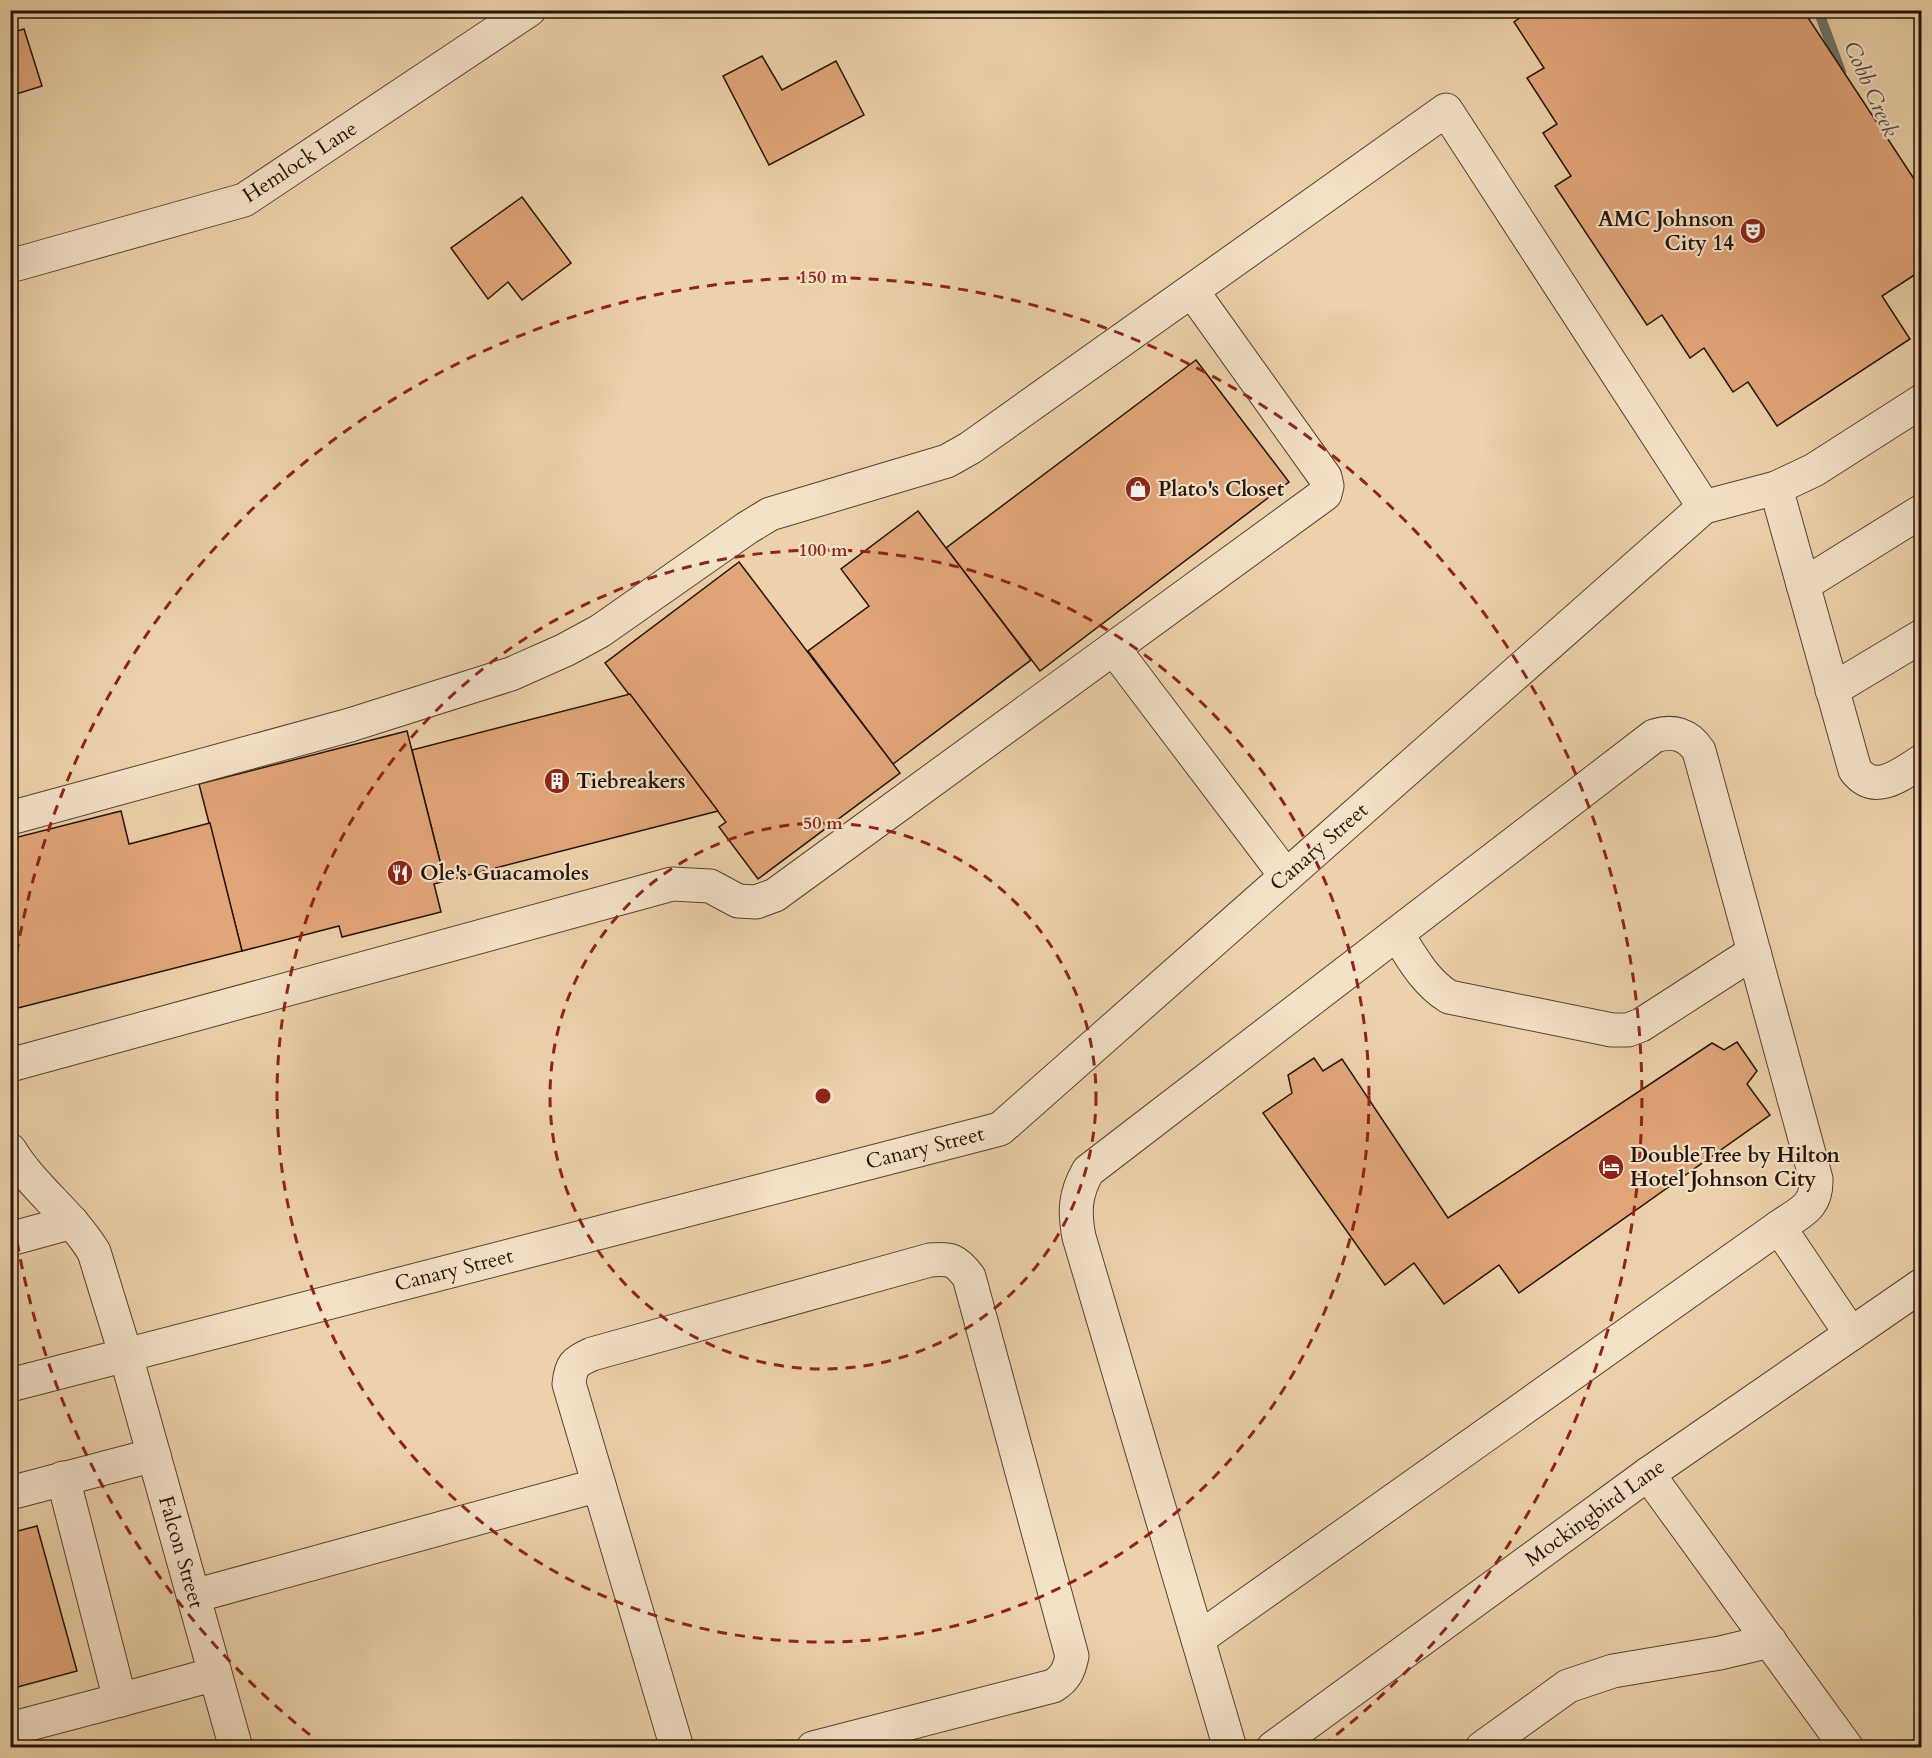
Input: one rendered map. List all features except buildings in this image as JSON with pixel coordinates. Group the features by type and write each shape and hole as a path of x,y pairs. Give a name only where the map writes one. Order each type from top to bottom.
{"street":[{"name":"Hemlock Lane","path":"10,266 244,201 529,10"},
{"path":"10,818 350,725 511,674 565,651 600,631 770,514 947,462 970,448 1446,110 1704,507 1776,488 1814,470 1922,401"},
{"path":"10,1065 672,884 710,886 738,901 756,902 775,895 1325,494 1327,486 1325,477 1192,291"},
{"path":"1776,488 1855,770 1863,780 1877,783 1898,777 1922,762"},
{"name":"Canary Street","path":"10,1385 1000,1129 1704,507"},
{"path":"1803,585 1922,511"},
{"path":"1832,690 1922,636"},
{"path":"1114,649 1286,876"},
{"path":"1198,1639 1810,1205 1815,1199 1816,1179 1699,751 1693,741 1681,734 1666,732 1654,736 1088,1171 1080,1184 1075,1200 1079,1237 1230,1748"},
{"path":"1397,934 1435,988 1449,997 1612,1030 1628,1030 1641,1025 1754,952"},
{"name":"Falcon Street","path":"10,1150 72,1222 94,1252 126,1356 236,1748"},
{"path":"10,1239 72,1222"},
{"path":"1779,1227 1851,1334"},
{"path":"677,1748 569,1384 571,1370 578,1361 592,1354 930,1260 946,1259 958,1264 969,1277 1072,1656 1069,1670 1063,1679 1053,1686 897,1741 813,1748"},
{"name":"Mockingbird Lane","path":"1273,1748 1648,1474 1922,1286"},
{"path":"10,1493 154,1455"},
{"path":"1648,1474 1847,1748"},
{"path":"63,1479 120,1700"},
{"path":"194,1596 599,1485"},
{"path":"1482,1748 1568,1686 1613,1671 1720,1653 1770,1641"},
{"path":"10,1729 215,1674"}],"waterway":[{"name":"Cobb Creek","path":"1818,10 1841,72"}],"place":[{"name":"AMC Johnson City 14","path":"1753,231"},
{"name":"Plato's Closet","path":"1138,489"},
{"name":"Tiebreakers","path":"557,781"},
{"name":"Ole's Guacamoles","path":"400,873"},
{"name":"DoubleTree by Hilton Hotel Johnson City","path":"1611,1167"}]}
